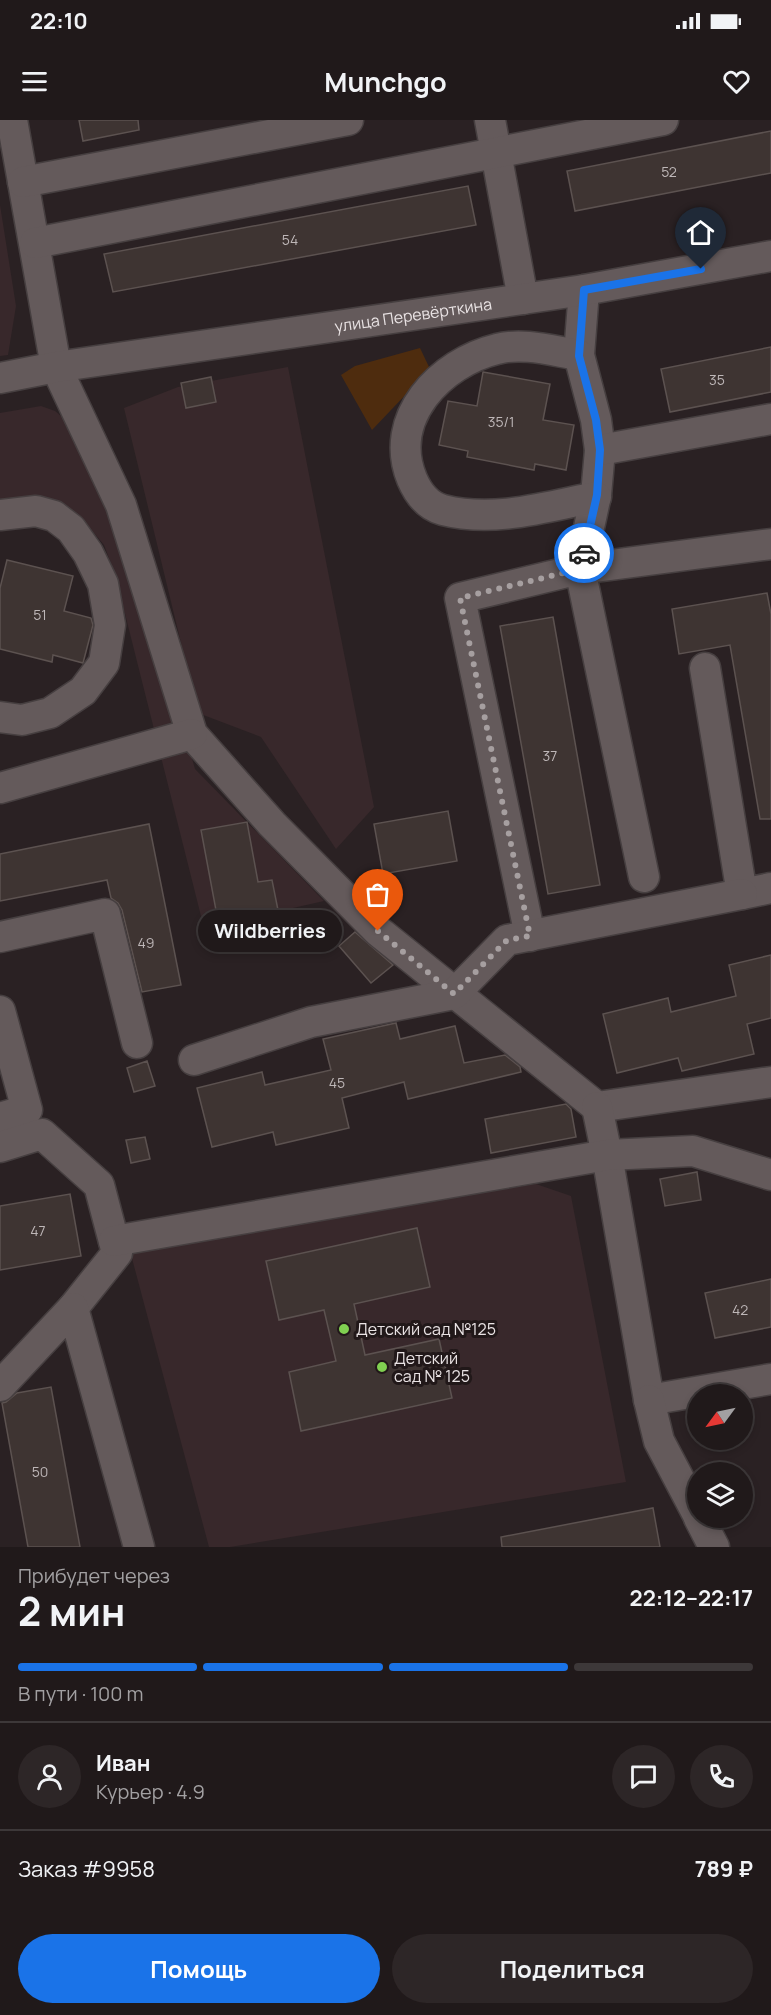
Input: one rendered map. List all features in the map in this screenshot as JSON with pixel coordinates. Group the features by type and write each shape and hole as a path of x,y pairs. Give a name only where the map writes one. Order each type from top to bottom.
{"street":[{"path":"12,120 14,171 35,243 56,367 121,505 192,734 272,824 378,931 597,1107 649,1400 659,1441 687,1495"},
{"path":"14,171 348,120"},
{"path":"490,120 523,299"},
{"path":"35,243 663,120"},
{"name":"улица Перевёрткина","path":"0,378 56,367 584,290 771,256"},
{"path":"584,290 579,356 596,420 600,450 596,497 580,569 644,878"},
{"path":"579,356 528,347 500,348 480,354 454,368 428,390 413,412 407,432 405,451 409,472 416,489 429,504 442,509 469,514 519,513 596,497"},
{"path":"600,450 771,419"},
{"path":"0,515 36,511 54,516 71,529 88,553 103,584 110,625 104,663 83,691 50,713 22,720 0,717"},
{"path":"530,936 460,598 580,569 771,544"},
{"path":"705,668 742,894"},
{"path":"0,788 192,734"},
{"path":"194,1060 311,1022 454,994 507,940 771,888"},
{"path":"0,937 105,914 136,1043"},
{"path":"0,1011 13,1114"},
{"path":"597,1107 771,1082"},
{"path":"0,1147 42,1134 99,1185 117,1252 73,1308 0,1386"},
{"path":"114,1241 607,1155 693,1151 771,1175"},
{"path":"73,1308 139,1547"},
{"path":"649,1400 771,1379"},
{"path":"704,1528 714,1547"}],"shaded area":[{"path":"0,205 16,306 8,355 0,356"},
{"path":"420,348 430,369 372,430 341,375 355,366"},
{"path":"288,367 374,807 336,849 261,737 198,713 124,408 178,387"},
{"path":"41,406 55,411 67,421 91,464 168,675 195,769 324,901 204,928 115,574 104,545 83,520 52,505 0,505 0,413"},
{"name":"Детский сад № 125","path":"536,1184 571,1196 626,1482 230,1547 209,1547 130,1251"}],"building":[{"path":"79,120 138,120 139,130 83,141"},
{"path":"771,131 771,173 575,211 567,171"},
{"path":"468,186 476,225 113,292 104,254"},
{"path":"771,347 771,392 670,412 661,369"},
{"path":"483,372 550,384 543,420 574,425 566,470 535,464 534,470 467,457 468,451 439,445 448,401 477,406"},
{"path":"211,377 216,402 186,408 181,383"},
{"path":"7,560 73,576 64,611 91,618 93,625 83,663 53,655 52,662 0,649 0,588"},
{"path":"767,593 771,614 771,819 760,819 730,645 679,654 672,609"},
{"path":"553,617 600,885 548,894 500,626"},
{"path":"448,811 457,861 383,874 374,824"},
{"path":"247,822 258,882 272,880 278,910 218,921 201,830"},
{"path":"149,824 181,985 142,992 122,910 111,898 107,880 0,901 0,854"},
{"path":"355,932 393,965 371,983 339,946"},
{"path":"771,955 771,1018 747,1024 754,1054 682,1071 678,1058 617,1073 603,1014 668,998 671,1012 736,996 729,965"},
{"path":"396,1023 400,1039 455,1026 464,1063 505,1055 520,1067 521,1072 408,1099 404,1082 342,1098 349,1128 276,1145 273,1132 212,1147 197,1088 262,1072 265,1085 331,1070 323,1039"},
{"path":"147,1061 155,1086 134,1092 127,1068"},
{"path":"566,1104 571,1109 576,1137 491,1153 485,1119"},
{"path":"145,1137 150,1159 131,1163 126,1140"},
{"path":"697,1172 701,1200 665,1206 660,1179"},
{"path":"70,1194 81,1256 0,1270 0,1206"},
{"name":"Детский сад №125","path":"417,1228 430,1287 354,1304 365,1355 439,1339 452,1398 301,1431 289,1372 336,1361 324,1310 279,1320 266,1261"},
{"path":"771,1279 771,1327 715,1338 705,1293"},
{"path":"51,1387 80,1547 28,1547 2,1403 17,1393"},
{"path":"653,1508 660,1547 502,1547 501,1537"}],"way so far":[{"path":"378,931 454,994 507,940 530,936 460,598 580,569 584,553"}],"place":[{"name":"Wildberries","path":"378,931"},
{"name":"Детский сад №125","path":"344,1329"},
{"name":"Детский сад № 125","path":"382,1367"}],"route":[{"path":"584,553 597,495 600,450 596,420 579,356 584,290 701,269"}]}
